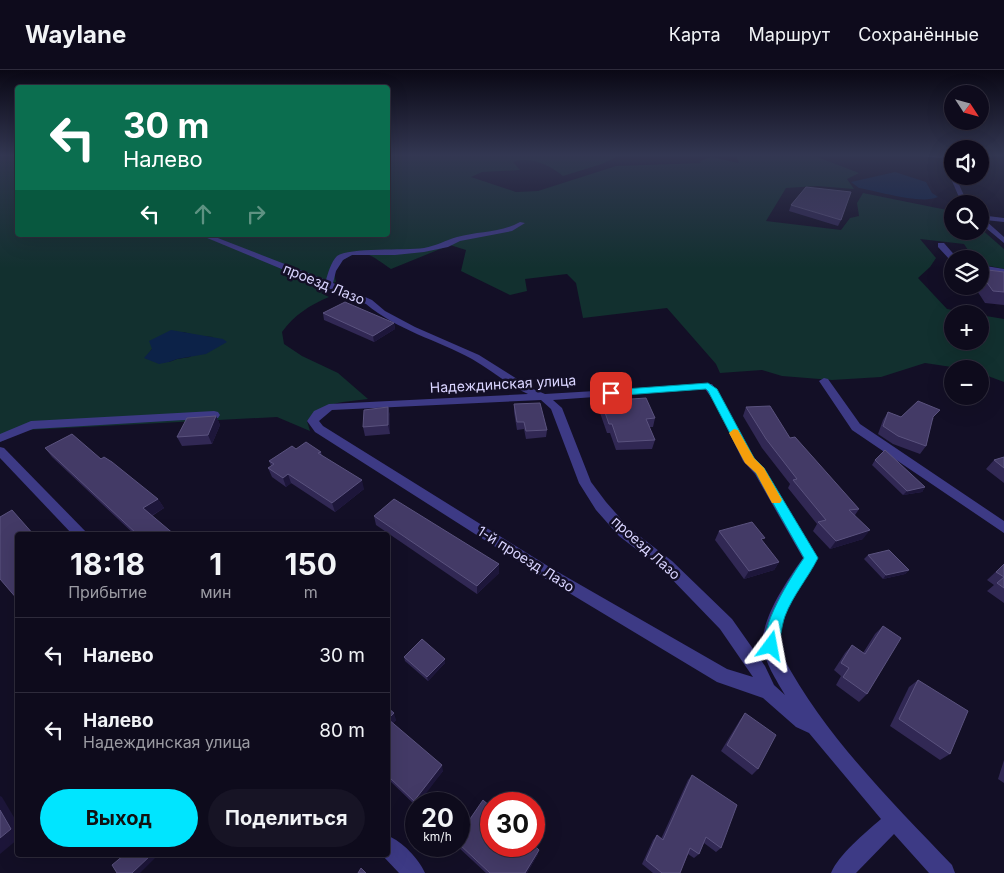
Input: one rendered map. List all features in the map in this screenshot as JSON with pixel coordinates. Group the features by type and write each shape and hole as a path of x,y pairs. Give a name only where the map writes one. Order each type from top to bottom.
{"street":[{"path":"989,219 1004,220"},
{"path":"330,283 332,271 340,258 351,253 395,253 424,250 445,245 458,239 510,230 522,223"},
{"path":"989,227 1004,241"},
{"name":"проезд Лазо","path":"209,237 280,266 330,283 369,302 382,313 475,357 529,391 544,397 556,408 586,483 601,506 624,532 667,565 726,624 759,672 768,691 802,721 815,726 944,873"},
{"path":"941,245 945,250"},
{"path":"989,269 1004,272"},
{"path":"824,382 856,427 1004,528"},
{"name":"Надеждинская улица","path":"329,407 544,397 708,386 719,401 749,460 760,471 811,558 794,582 777,618 771,646 786,680 815,726"},
{"name":"1-й проезд Лазо","path":"329,407 318,414 313,422 319,429 546,572 723,676 768,691"},
{"path":"0,438 31,424 214,415"},
{"path":"0,451 79,532"},
{"path":"842,873 872,840 896,820"},
{"path":"390,848 414,873"}],"green space":[{"path":"0,192 15,192 15,237 390,237 390,192 783,192 766,221 841,230 850,218 859,216 857,203 863,193 944,209 944,240 989,240 989,236 1004,249 1004,269 989,266 989,250 968,250 964,244 920,239 936,258 930,267 918,278 944,306 944,350 989,350 989,316 1004,319 1004,382 989,376 989,360 944,360 944,366 925,363 881,377 832,380 782,376 762,370 720,373 716,364 667,308 583,318 576,283 567,274 525,279 527,291 510,295 461,271 466,250 450,245 391,269 366,254 354,255 343,260 336,270 336,282 326,285 327,289 321,293 329,297 303,311 282,332 284,344 302,356 338,373 368,399 327,406 313,414 307,421 310,431 277,417 26,430 0,442","holes":["183,332 213,337 190,357 169,362 145,358 152,349"]}],"water":[{"path":"879,192 932,192 938,197 921,199"},
{"path":"171,330 223,339 227,342 206,354 159,364 144,358 152,349 149,341"}],"building":[{"path":"801,192 851,192 841,220 791,205"},
{"path":"989,270 1004,272 1004,292 993,291 989,285"},
{"path":"345,302 394,323 373,336 323,313"},
{"path":"646,398 655,418 646,419 655,440 618,442 601,401"},
{"path":"918,401 940,410 933,417 926,446 898,436 883,426 888,412 901,417"},
{"path":"540,403 547,430 526,431 524,422 517,422 514,404"},
{"path":"770,406 790,438 795,437 859,509 849,510 870,530 836,541 818,522 826,520 793,480 797,479 766,439 746,407"},
{"path":"388,407 388,425 363,427 364,410"},
{"path":"216,416 208,435 177,437 187,418"},
{"path":"72,434 101,459 104,457 112,462 158,499 143,508 171,532 135,532 45,448"},
{"path":"306,442 321,452 318,453 362,480 332,503 288,474 283,478 268,468 274,464 269,461 292,446 296,449"},
{"path":"885,450 925,487 907,491 875,460"},
{"path":"1004,457 1004,468 994,460"},
{"path":"394,499 499,564 477,586 374,516"},
{"path":"12,510 31,532 15,532 15,596 0,579 0,517"},
{"path":"752,522 765,538 761,539 779,562 749,571 719,531"},
{"path":"889,550 909,570 886,575 868,555"},
{"path":"1004,564 1004,577 996,572"},
{"path":"1004,577 1004,588 997,583"},
{"path":"883,626 901,638 867,694 843,677 849,668 841,663 852,645 865,654"},
{"path":"422,639 445,659 427,677 404,657"},
{"path":"918,680 968,711 950,754 899,719"},
{"path":"745,713 776,735 758,769 727,745"},
{"path":"390,721 442,765 421,792 405,792 390,778"},
{"path":"692,775 737,805 721,848 706,837 699,854 690,848 680,873 662,873 646,860 657,835 663,840"},
{"path":"480,804 480,857 535,857 525,873 490,873 470,854 470,819"},
{"path":"0,810 11,829 0,838"},
{"path":"122,857 149,857 132,873 117,873 112,865"},
{"path":"361,868 366,873 358,873"}],"slow traffic":[{"path":"734,433 749,460 760,471 776,500"}],"route":[{"path":"611,393 708,386 712,389 749,460 760,471 811,558 794,582 777,618 771,646"}]}
